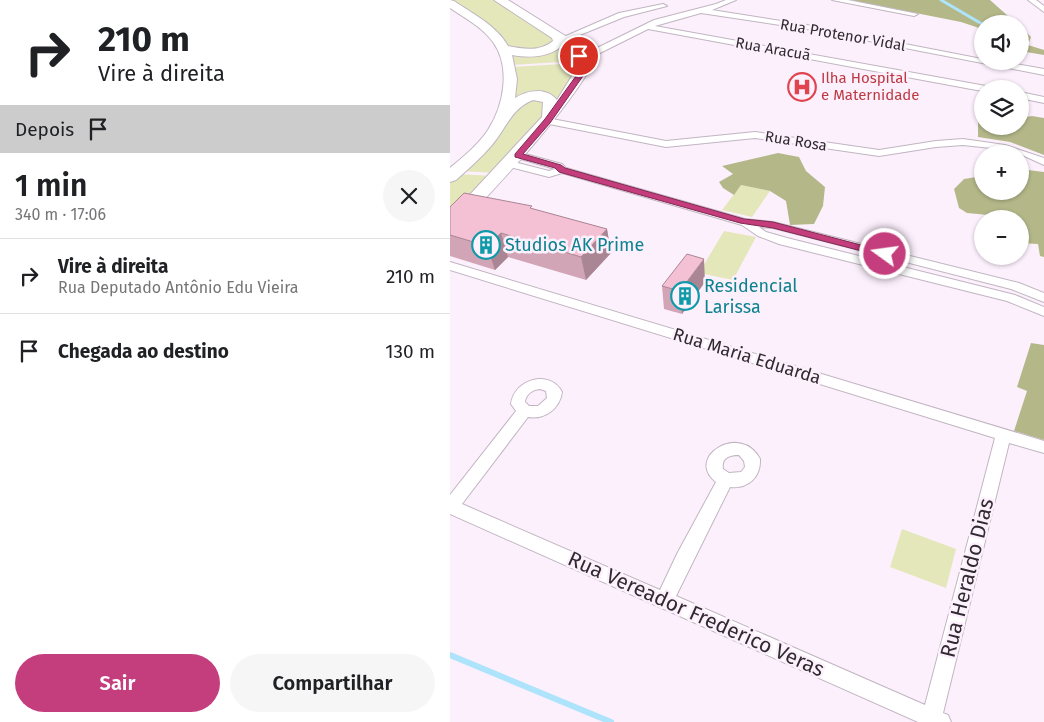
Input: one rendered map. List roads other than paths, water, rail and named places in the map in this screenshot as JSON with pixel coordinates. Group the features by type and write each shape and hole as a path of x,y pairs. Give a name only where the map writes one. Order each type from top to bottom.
{"main road":[{"path":"450,226 514,160 580,76 582,66 579,56 560,37 500,0"},
{"path":"450,3 489,31 504,49 511,76 509,96 502,117 488,140 450,177"},
{"path":"504,49 527,53 548,50 559,42 560,37"},
{"path":"502,117 518,101 536,95 550,100 548,119"}],"street":[{"path":"590,55 663,20 703,11 720,0"},
{"path":"712,5 732,0"},
{"path":"836,0 914,14"},
{"path":"1032,0 1044,10"},
{"path":"560,37 622,15 664,6"},
{"name":"Rua Protenor Vidal","path":"703,11 974,59"},
{"name":"Rua Aracuã","path":"649,27 974,87"},
{"path":"560,37 583,48 590,55 590,62 580,76"},
{"name":"Rua Protenor Vidal","path":"1029,69 1044,72"},
{"path":"1029,97 1044,100"},
{"name":"Rua Rosa","path":"548,119 634,140 666,144 755,135 879,153 938,144 981,143 1013,149 1044,162"},
{"path":"514,160 549,174 562,170 744,222 762,234 783,241 901,264 1044,298"},
{"name":"Rua Maria Eduarda","path":"450,266 1044,447"},
{"path":"1013,292 1044,312"},
{"path":"450,506 524,410"},
{"name":"Rua Heraldo Dias","path":"934,721 1004,434"},
{"path":"665,600 683,560 725,480"},
{"name":"Rua Vereador Frederico Veras","path":"450,506 934,721"}],"waterway":[{"path":"941,0 974,19"},
{"path":"450,655 611,722"}],"place":[{"name":"Ilha Hospital e Maternidade","path":"802,87"},
{"name":"Studios AK Prime","path":"486,245"},
{"name":"Residencial Larissa","path":"685,296"}]}
